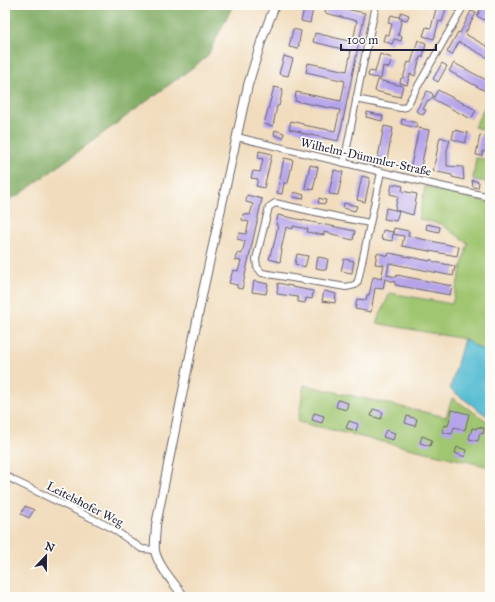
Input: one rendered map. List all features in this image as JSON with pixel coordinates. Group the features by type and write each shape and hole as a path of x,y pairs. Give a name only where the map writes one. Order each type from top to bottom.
{"main road":[{"path":"184,597 158,558 155,550 156,525 236,137 256,56 275,5"}],"street":[{"path":"344,163 376,5"},
{"path":"356,99 401,108 406,107 464,5"},
{"name":"Wilhelm-Dümmler-Straße","path":"236,137 490,197"},
{"path":"370,223 275,203 269,207 256,259 257,267 262,273 346,287 355,285 358,281 381,172"},
{"name":"Leitelshofer Weg","path":"5,475 110,527 142,549 155,550"}],"green space":[{"path":"5,5 233,5 207,57 19,195 5,201"},
{"path":"490,97 490,131 474,127"},
{"path":"476,158 490,160 490,183 473,179"},
{"path":"425,186 490,203 490,355 464,339 376,323 390,293 452,304 468,243 441,224 419,219"},
{"path":"304,385 446,417 452,398 490,423 490,467 298,422"}],"water":[{"path":"464,339 490,355 490,418 450,389"}],"building":[{"path":"305,5 314,5 310,23 301,21"},
{"path":"327,5 365,13 338,141 289,129 291,121 303,125 335,131 340,110 295,101 296,92 341,101 345,81 306,72 308,63 347,71 351,51 313,42 315,33 353,42 357,21 325,13"},
{"path":"447,5 442,22 439,21 434,39 423,36 426,27 431,28 436,9 427,6"},
{"path":"482,6 490,11 490,23 477,16"},
{"path":"471,11 476,13 465,34 490,48 490,59 459,42 452,55 447,52 458,32 460,33"},
{"path":"401,12 409,15 407,20 399,18"},
{"path":"391,15 402,18 398,35 402,36 401,41 394,39 392,44 383,41 385,34 389,35 392,24 388,23"},
{"path":"293,29 301,31 298,49 289,47"},
{"path":"418,40 426,43 423,57 420,57 415,76 410,74 407,85 400,83 408,62 411,63"},
{"path":"380,54 392,58 389,68 383,66 381,79 368,76 369,71 375,72"},
{"path":"284,56 293,59 288,76 279,74"},
{"path":"442,63 447,66 438,82 433,79"},
{"path":"454,63 490,82 487,92 449,71"},
{"path":"378,80 403,86 400,97 375,91"},
{"path":"274,87 283,89 279,106 277,106 273,126 264,124"},
{"path":"438,90 476,110 471,119 433,99"},
{"path":"427,91 432,93 433,96 430,101 428,100 423,109 426,110 423,115 416,111"},
{"path":"367,112 383,116 382,121 366,117"},
{"path":"402,119 417,123 416,128 401,124"},
{"path":"384,126 393,128 386,164 377,162"},
{"path":"419,128 429,130 420,171 410,169"},
{"path":"275,130 284,133 283,138 274,135"},
{"path":"454,130 468,133 465,143 452,139"},
{"path":"480,135 490,137 490,152 483,151 482,156 476,155"},
{"path":"440,137 450,140 447,150 447,166 463,167 464,180 452,177 452,175 433,171"},
{"path":"259,151 272,154 264,188 256,186 258,179 251,178 253,171 260,172 263,159 258,158"},
{"path":"284,158 293,160 288,183 284,183 282,194 277,193"},
{"path":"310,165 318,167 313,190 305,188"},
{"path":"334,170 343,172 338,195 329,194"},
{"path":"362,176 370,178 365,202 357,200"},
{"path":"472,180 479,182 478,188 473,187"},
{"path":"392,184 403,186 402,191 417,194 413,215 395,210 398,196 390,194"},
{"path":"294,192 304,195 303,199 293,197"},
{"path":"247,195 262,199 242,289 237,288 237,285 229,283 233,270 238,271 241,261 235,260 237,253 242,254 245,241 237,239 239,233 246,234 249,222 242,220 243,214 250,215 253,204 246,202"},
{"path":"319,198 326,200 325,204 318,203"},
{"path":"344,203 357,206 355,211 343,208"},
{"path":"386,208 399,211 396,221 384,219"},
{"path":"278,215 355,231 353,240 324,232 324,235 307,232 308,229 293,226 293,229 286,227 280,262 269,259 278,225 276,225"},
{"path":"427,224 440,227 439,232 426,229"},
{"path":"394,228 409,231 408,236 459,247 457,256 402,246 404,236 393,234"},
{"path":"383,230 393,232 392,241 381,239"},
{"path":"377,253 388,256 389,253 430,261 431,259 434,262 455,266 453,276 389,263 387,275 396,277 397,275 452,286 450,295 395,285 395,282 385,279 383,289 375,288 371,312 355,309 357,299 366,300 367,295 369,295 373,277 382,279 384,265 375,264"},
{"path":"297,254 308,256 305,267 295,264"},
{"path":"318,257 328,259 326,270 316,268"},
{"path":"344,259 354,261 352,273 341,271"},
{"path":"254,281 268,284 266,294 252,292"},
{"path":"278,283 313,291 312,299 306,298 305,303 298,302 298,297 277,294"},
{"path":"324,291 336,294 335,303 322,301"},
{"path":"338,400 348,403 346,410 336,407"},
{"path":"373,409 383,412 381,419 371,416"},
{"path":"452,410 469,414 465,430 454,427 452,434 442,432 444,425 448,426"},
{"path":"314,413 324,416 322,423 312,420"},
{"path":"407,416 417,419 415,426 405,423"},
{"path":"349,421 358,424 356,431 346,428"},
{"path":"477,427 484,428 483,434 480,433 478,441 469,439 472,428 476,429"},
{"path":"386,430 395,433 393,440 383,437"},
{"path":"422,436 432,440 430,446 420,443"},
{"path":"457,447 467,450 465,457 455,453"},
{"path":"25,506 34,510 29,518 21,514"}]}
